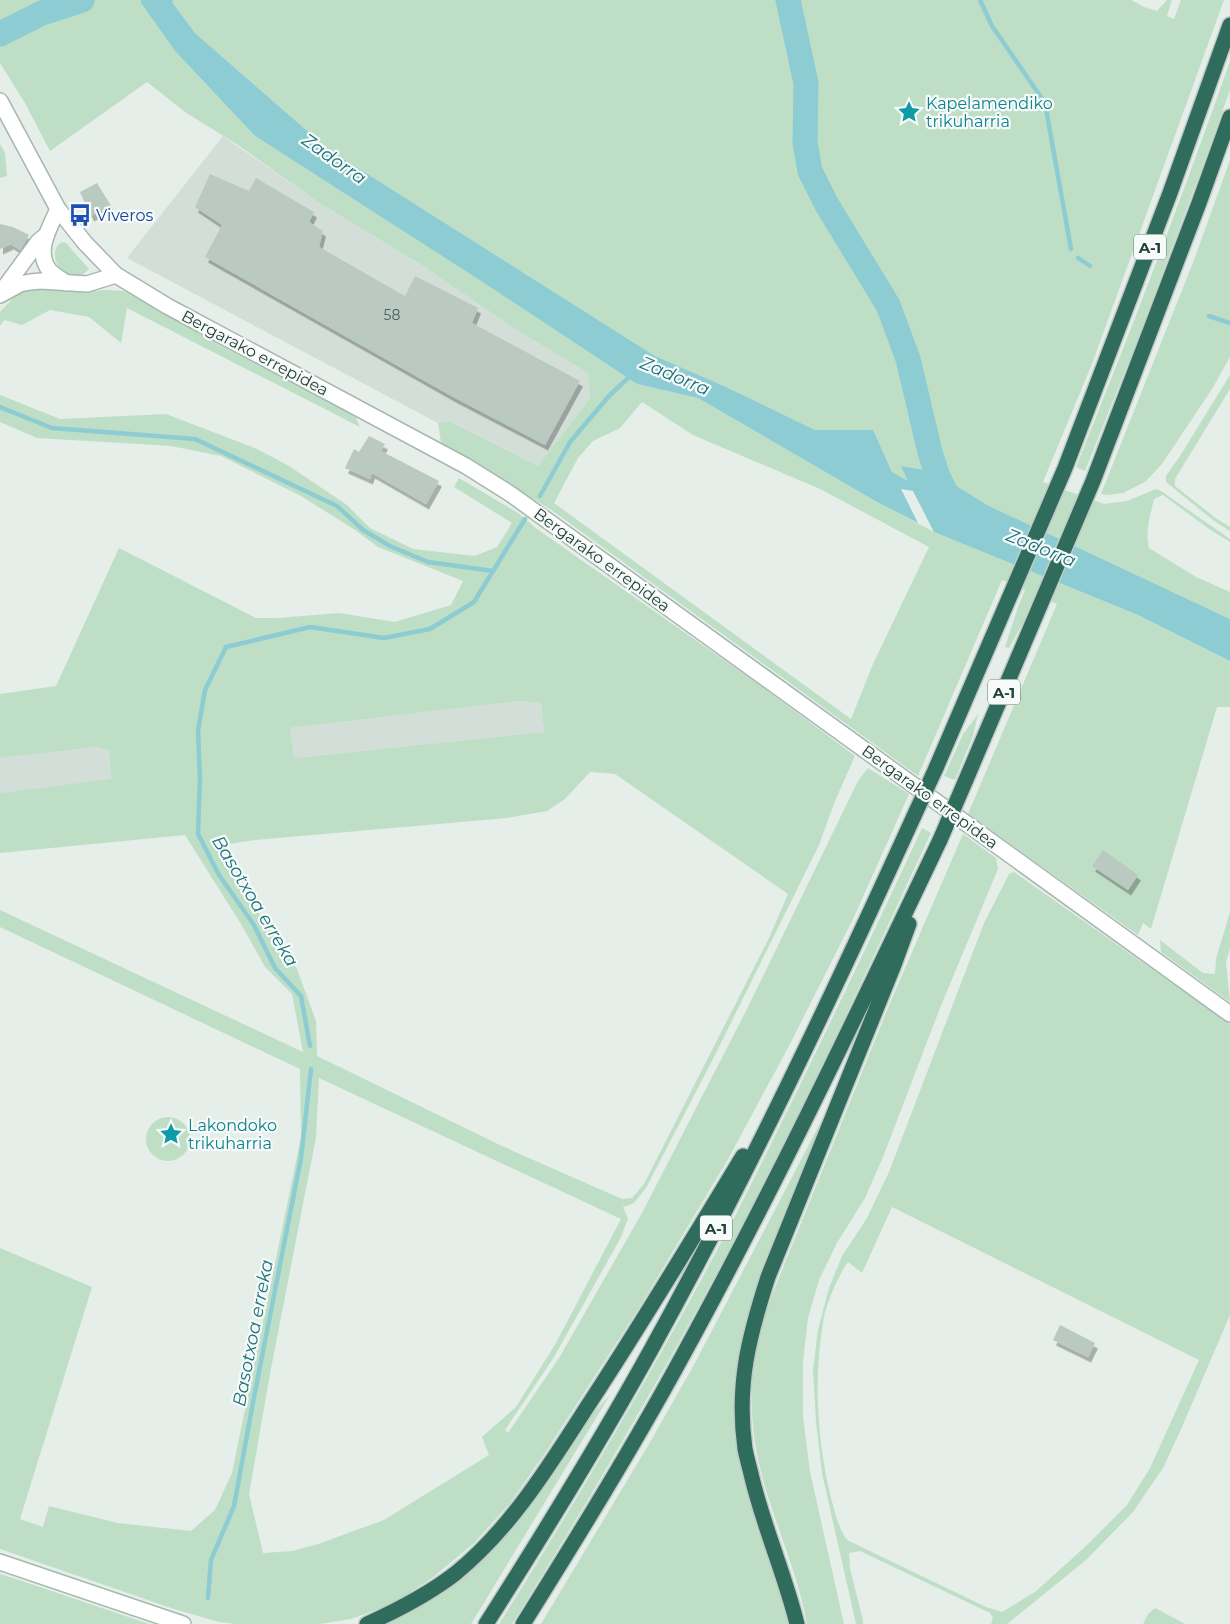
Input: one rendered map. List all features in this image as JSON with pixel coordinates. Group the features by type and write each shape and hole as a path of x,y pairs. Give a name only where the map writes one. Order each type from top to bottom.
{"highway":[{"name":"A-1","path":"486,1624 652,1349 800,1062 852,953 936,768 1065,468 1170,193 1230,25"},
{"name":"A-1","path":"523,1624 618,1468 682,1357 819,1094 940,840 1093,481 1199,204 1230,117"},
{"path":"797,1624 791,1599 756,1493 745,1449 742,1406 744,1368 753,1323 768,1277 891,973 940,840"},
{"path":"367,1624 392,1613 426,1594 456,1573 493,1538 523,1501 545,1472 624,1351 800,1062"}],"street":[{"name":"Bergarako errepidea","path":"0,101 58,209 85,243 116,274 176,310 466,466 512,495 1230,1014"},
{"path":"58,209 42,251 50,271 67,284"},
{"path":"0,295 38,242 48,234"},
{"path":"0,295 20,284 41,280 67,284 87,284 116,274"},
{"path":"0,1562 183,1624"}],"shaded area":[{"path":"223,136 318,202 423,266 518,331 588,373 590,398 538,466 449,421 438,423 127,258"},
{"path":"519,701 541,703 544,732 294,758 290,728"},
{"path":"97,747 109,749 111,780 0,793 0,758"}],"green space":[{"path":"0,0 141,0 141,3 175,51 255,136 637,384 698,398 877,502 934,532 1138,615 1230,661 1230,707 1217,707 1151,929 1143,923 1138,935 968,814 1057,604 1035,594 1023,623 1009,648 1005,647 1025,590 1002,580 918,776 550,509 441,443 438,423 449,421 538,466 590,398 588,373 518,331 423,266 318,202 238,145 185,112 147,82 50,151 25,103 0,63","holes":["642,402 693,435 820,489 929,547 873,664 851,719 554,503 578,458 593,441 620,428"]},
{"path":"173,0 1131,0 1157,11 1167,0 1172,0 1167,16 1174,19 1181,0 1224,0 1092,364 1043,482 1104,504 1127,501 1156,489 1230,539 1230,542 1209,529 1163,495 1154,499 1148,530 1149,548 1196,577 1230,592 1230,619 987,505 933,471 902,466 909,482 892,472 873,431 815,430 724,386 655,356 328,149 195,33 172,2"},
{"path":"1230,61 1230,90 1138,338 1085,471 1076,467 1155,265"},
{"path":"0,144 5,153 7,176 0,178"},
{"path":"1230,160 1230,357 1212,389 1162,464 1145,482 1123,493 1101,494 1194,260"},
{"path":"62,242 66,243 89,269 81,276 67,273 58,265 55,251"},
{"path":"43,285 81,292 124,291 355,416 360,427 127,308 121,343 89,317 50,310 22,325 4,320 0,326 0,312 19,292"},
{"path":"1230,375 1230,389 1175,479 1175,486 1230,527 1230,531 1213,520 1166,482 1166,476"},
{"path":"0,395 60,419 166,414 257,449 289,466 347,505 370,528 413,549 475,556 497,547 512,523 454,487 459,478 518,513 537,529 761,686 855,756 835,801 819,845 713,1059 646,1188 634,1203 623,1207 628,1219 620,1239 554,1357 505,1430 508,1433 559,1358 642,1213 746,1011 858,781 868,768 909,794 854,917 789,1046 727,1161 639,1308 545,1453 510,1503 474,1543 432,1578 392,1604 351,1619 320,1624 236,1624 219,1622 174,1609 0,1549 0,1248 92,1287 20,1519 43,1527 49,1506 118,1523 191,1531 215,1510 232,1473 301,1137 300,1069 0,927 0,910 303,1052 292,994 265,967 241,924 185,835 0,853 0,793 111,779 109,750 97,747 0,758 0,694 56,686 119,548 256,618 339,613 395,622 451,605 463,581 378,547 301,496 221,456 171,446 37,438 0,422","holes":["519,701 541,703 544,732 294,758 290,728","590,772 615,774 788,894 769,938 644,1184 632,1198 622,1199 502,1146 317,1056 316,1021 297,969 215,846 255,840 507,818 547,811 565,799","319,1078 621,1219 556,1343 516,1407 482,1437 489,1455 384,1520 318,1544 292,1551 263,1553 249,1494 316,1137"]},
{"path":"978,714 973,736 955,780 944,776 963,734"},
{"path":"922,828 931,833 809,1093 731,1246 652,1390 541,1577 512,1624 499,1624 622,1421 709,1265 808,1069"},
{"path":"963,834 996,858 998,869 940,1008 883,1157 865,1198 837,1243 819,1280 808,1318 803,1362 803,1416 810,1472 844,1624 807,1624 797,1582 769,1501 755,1444 752,1381 756,1349 772,1295 890,1003"},
{"path":"1014,872 1230,1024 1230,1315 1163,1468 1133,1512 1086,1560 1007,1624 991,1624 993,1618 990,1613 860,1551 849,1553 850,1569 863,1620 863,1624 856,1624 822,1473 816,1422 813,1370 818,1330 829,1288 842,1256 867,1218 889,1172 984,923 1009,874","holes":["892,1207 1199,1360 1150,1468 1127,1505 1086,1546 1035,1592 1002,1612 986,1607 847,1540 841,1530 826,1476 818,1408 818,1362 824,1317 834,1288 848,1262 862,1273"]},
{"path":"1230,912 1230,948 1226,962 1230,1002 1161,952 1160,940 1203,973 1215,974 1216,959"},
{"path":"827,1110 765,1261 744,1328 736,1375 736,1414 792,1624 541,1624 649,1444 695,1363"},
{"path":"164,1117 172,1117 184,1123 190,1139 184,1155 172,1161 164,1161 152,1155 146,1143 146,1135 152,1123"},
{"path":"610,1395 471,1624 382,1624 401,1616 441,1593 480,1561 524,1513 589,1417"},
{"path":"0,1574 19,1580 149,1624 0,1624"},
{"path":"1155,1608 1185,1624 1143,1624 1148,1614"}],"water":[{"name":"Zadorra","path":"141,0 173,0 172,2 195,33 328,149 655,356 724,386 815,430 873,430 892,472 908,481 901,466 933,471 987,505 1230,619 1230,661 1138,615 934,532 913,491 901,489 918,523 877,502 698,398 637,384 255,136 175,51 141,3"}],"building":[{"path":"210,174 249,191 256,178 314,212 309,222 323,231 319,247 405,296 415,276 478,308 472,323 580,381 545,445 453,397 205,257 222,225 195,207"},
{"path":"97,183 111,206 91,216 80,192"},
{"path":"0,224 13,227 29,235 20,250 11,244 0,249"},
{"path":"369,436 385,444 381,451 439,481 426,504 372,473 370,479 345,468 354,449 359,452"},
{"path":"1103,850 1138,875 1128,890 1092,866"},
{"path":"1060,1325 1095,1343 1088,1357 1053,1340"}],"waterway":[{"path":"0,34 42,13 82,0"},
{"path":"788,0 806,83 805,142 810,171 827,205 888,305 908,359 930,452 937,474 951,504"},
{"path":"980,0 992,26 1045,103 1071,249"},
{"path":"1078,258 1090,266"},
{"path":"1209,316 1230,323"},
{"name":"Basotxoa erreka","path":"540,496 570,442 609,396 632,374"},
{"path":"0,407 52,428 195,439 337,506 363,530 390,546 428,562 493,571"},
{"name":"Basotxoa erreka","path":"310,1046 301,996 275,968 254,925 219,875 198,834 200,778 198,731 205,690 226,647 310,627 384,638 430,629 474,602 525,519"},
{"name":"Basotxoa erreka","path":"208,1598 211,1560 234,1506 301,1158 311,1069"}],"place":[{"name":"Kapelamendiko trikuharria","path":"909,112"},
{"name":"Viveros","path":"80,215"},
{"name":"Lakondoko trikuharria","path":"171,1134"}]}
